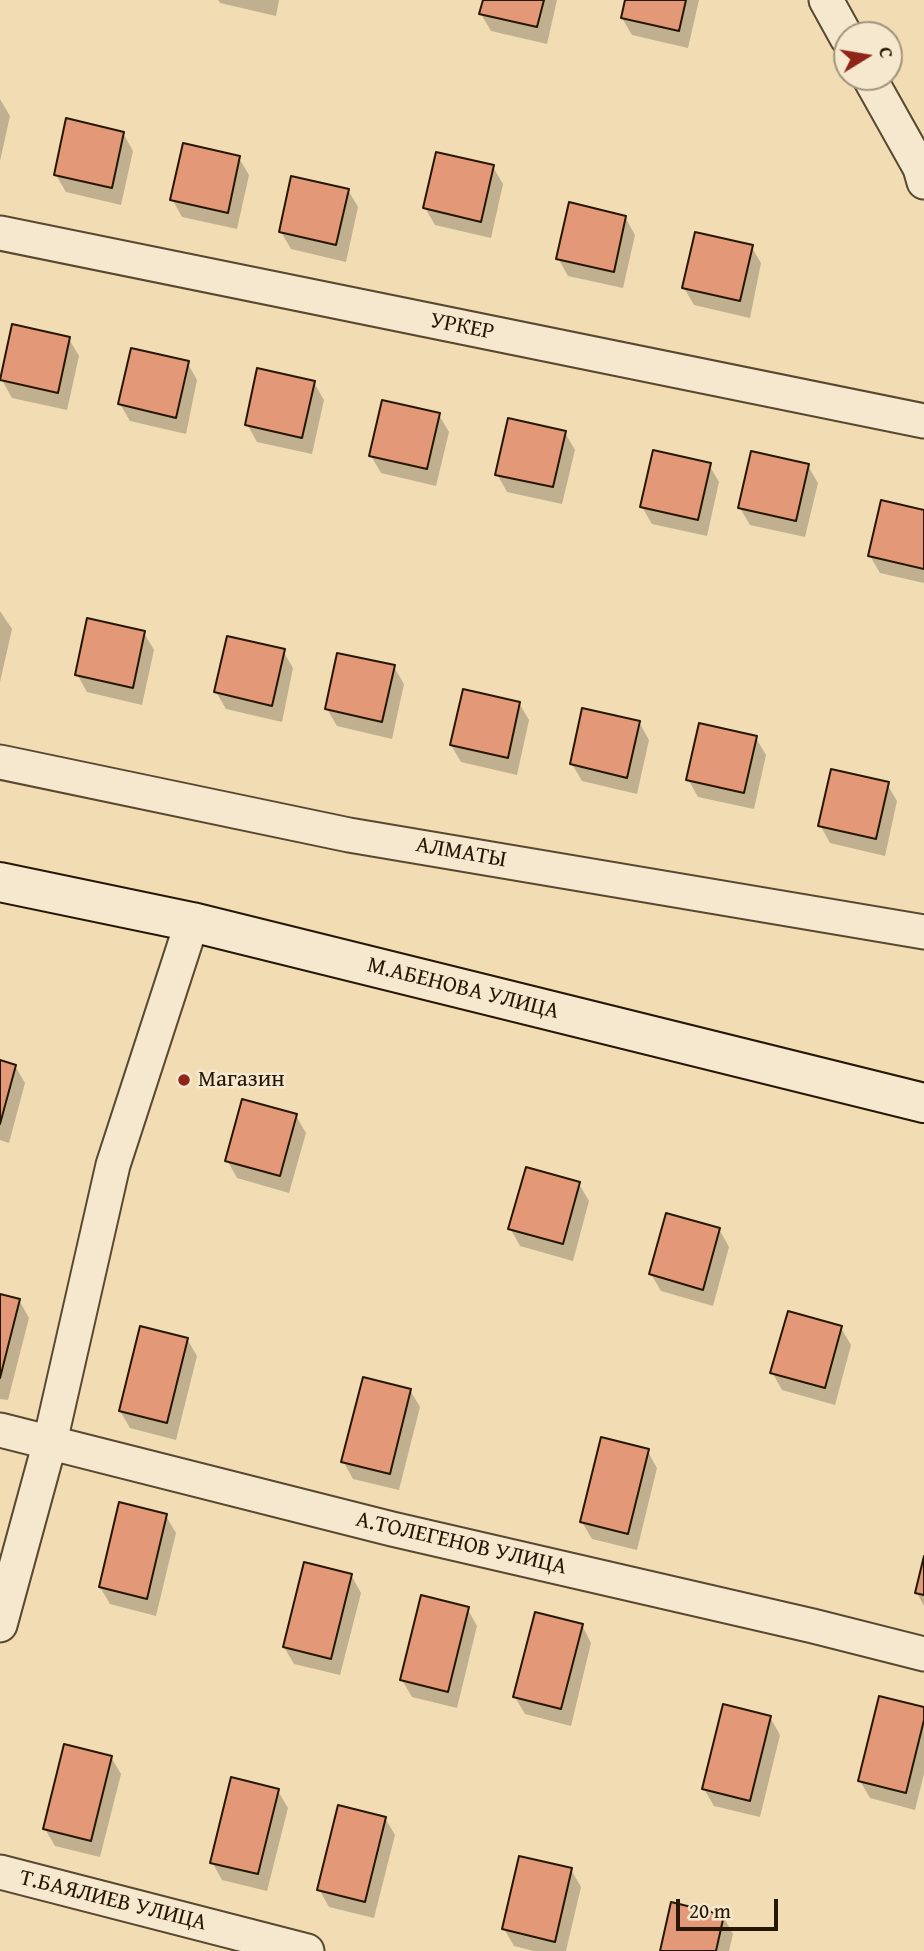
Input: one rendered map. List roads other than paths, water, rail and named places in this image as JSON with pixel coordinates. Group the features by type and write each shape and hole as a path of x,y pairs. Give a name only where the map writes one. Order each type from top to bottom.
{"main road":[{"name":"М.АБЕНОВА УЛИЦА","path":"0,882 192,922 924,1102"}],"street":[{"path":"826,0 838,21"},
{"path":"877,91 923,172"},
{"name":"УРКЕР","path":"0,233 924,421"},
{"name":"АЛМАТЫ","path":"0,762 349,835 924,932"},
{"path":"0,1625 50,1442 113,1165 192,922"},
{"name":"А.ТОЛЕГЕНОВ УЛИЦА","path":"0,1430 392,1529 924,1654"},
{"name":"Т.БАЯЛИЕВ УЛИЦА","path":"0,1872 307,1951"}],"place":[{"name":"Магазин","path":"184,1080"}]}
